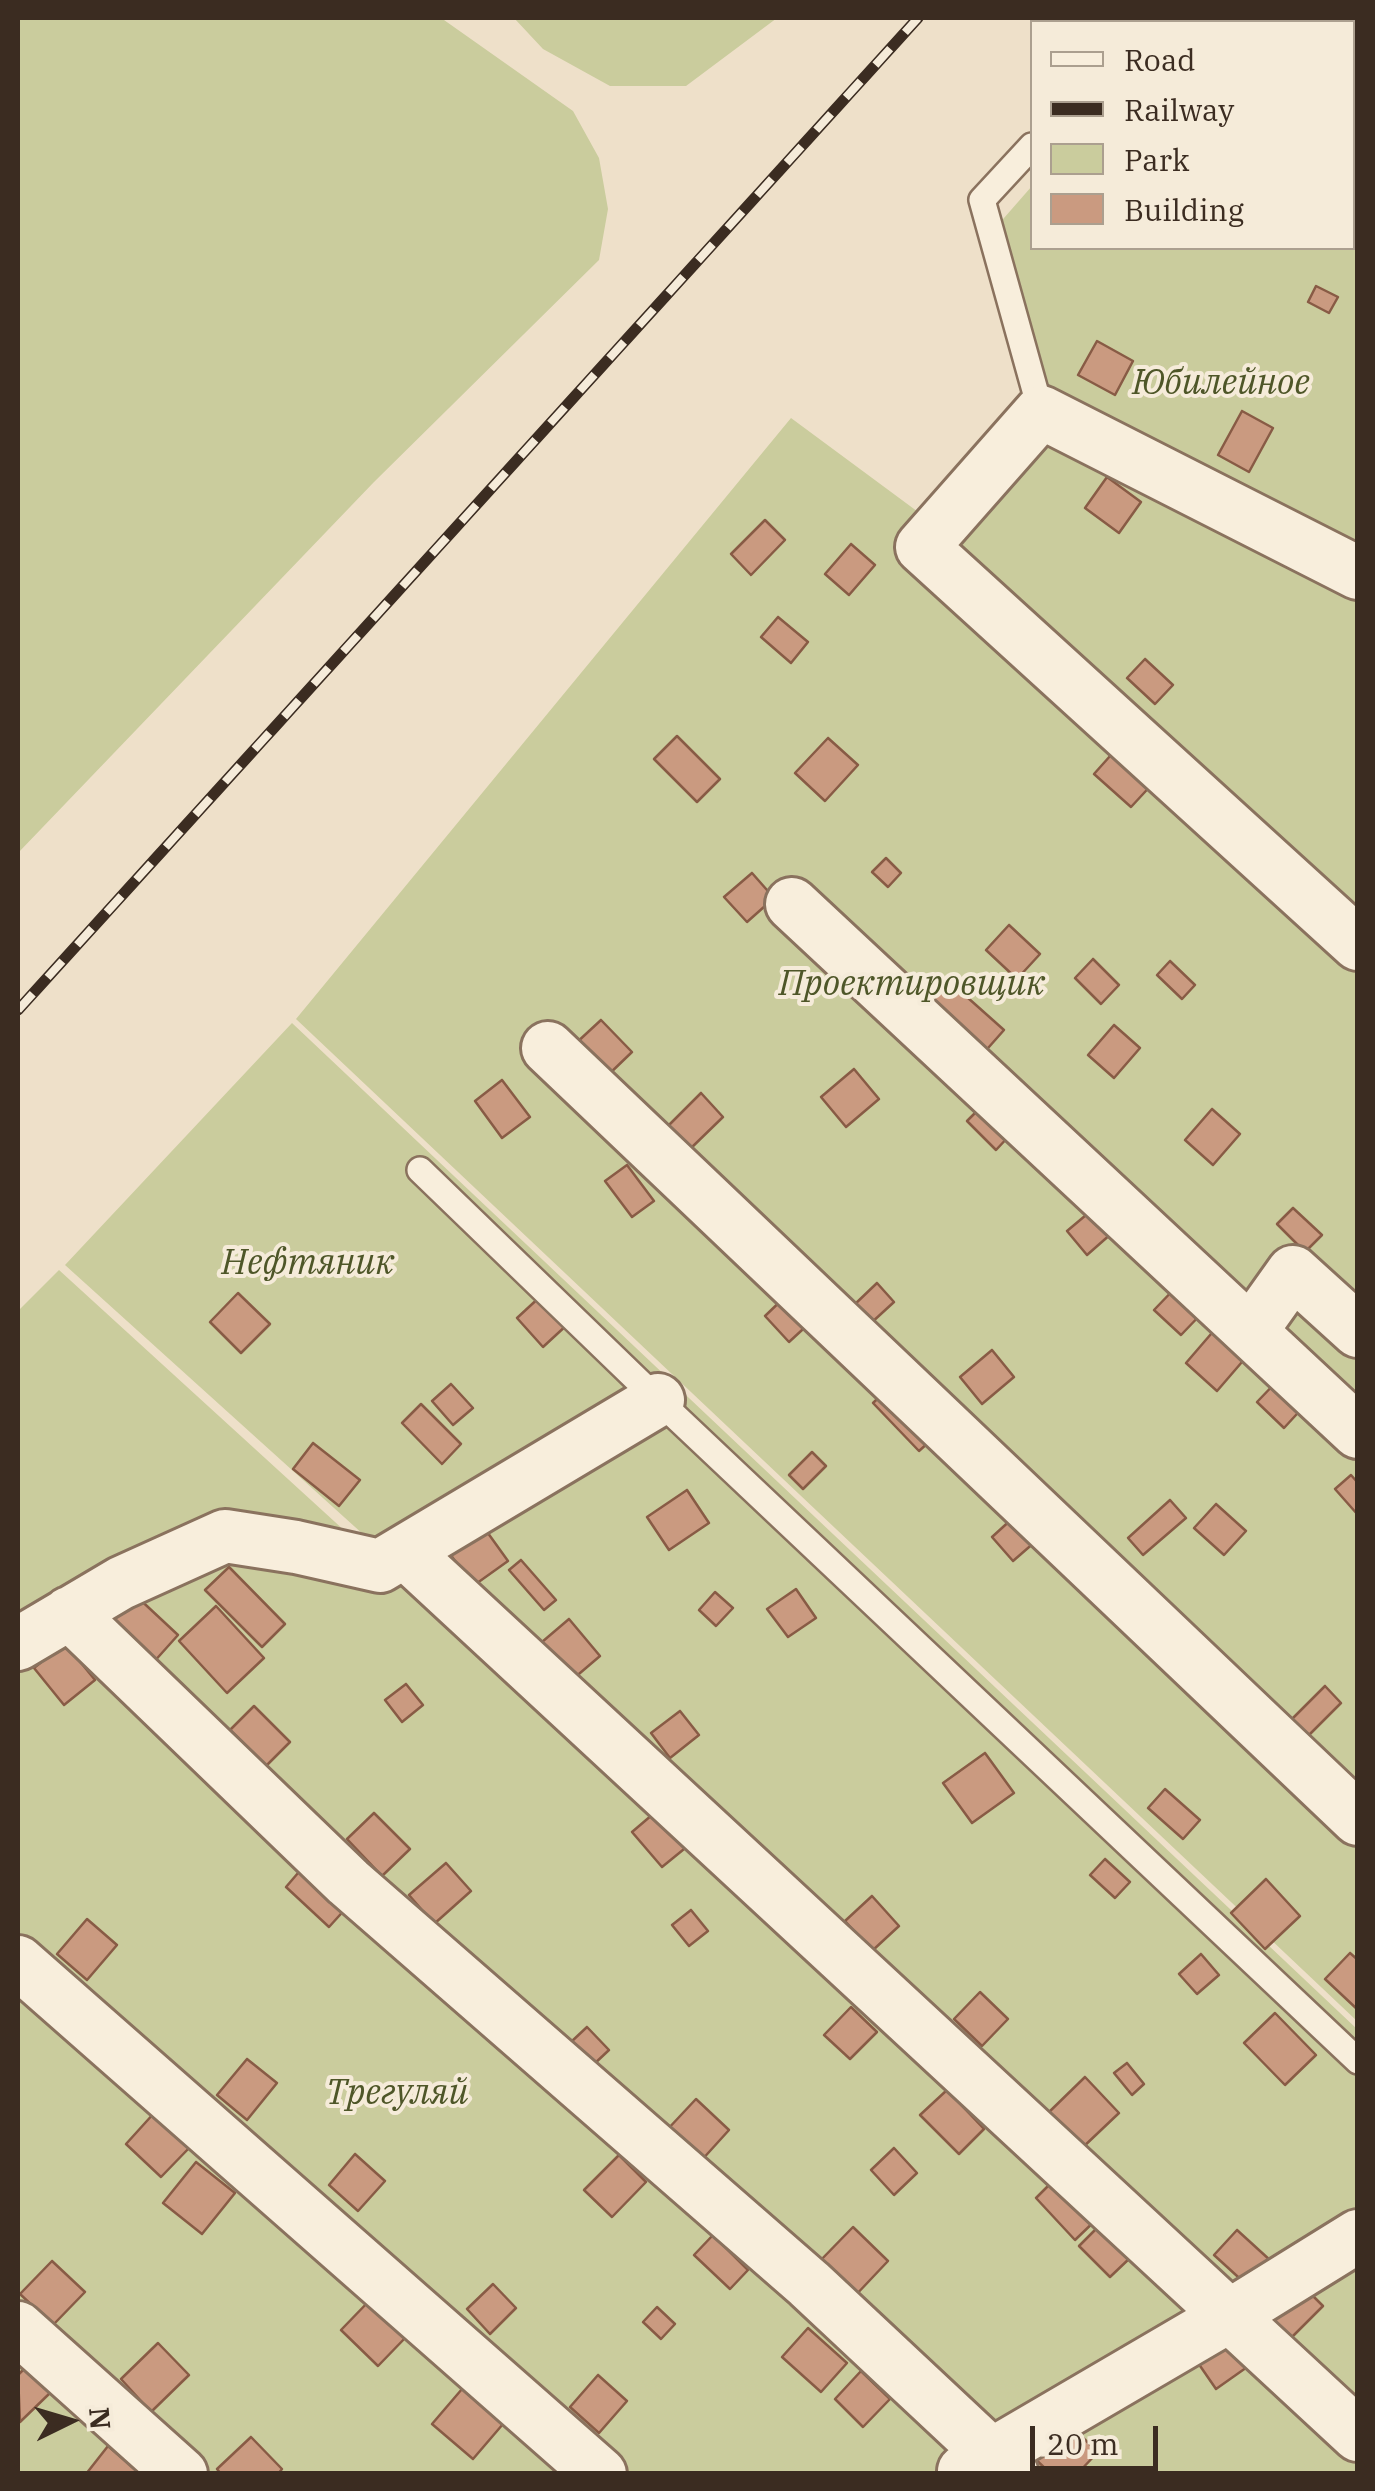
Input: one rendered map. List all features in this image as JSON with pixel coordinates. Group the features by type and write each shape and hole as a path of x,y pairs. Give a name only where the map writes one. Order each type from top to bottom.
{"street":[{"path":"1358,573 1041,412 922,547 1358,944"},
{"path":"792,904 1358,1432"},
{"path":"548,1048 1358,1818"},
{"path":"1251,1331 1293,1272 1358,1332"},
{"path":"18,1644 121,1583 225,1536 380,1566 658,1400"},
{"path":"406,1552 1358,2434"},
{"path":"69,1613 348,1882 809,2284 988,2467 1358,2236"},
{"path":"18,1962 600,2474"},
{"path":"18,2328 180,2474"}],"lane":[{"path":"1030,148 982,200 1041,412"},
{"path":"420,1170 1358,2061"}],"green space":[{"path":"18,18 446,18 573,111 599,158 608,209 599,260 374,482 18,853"},
{"path":"514,18 777,18 686,86 610,86 543,49"},
{"name":"Проектировщик","path":"1357,18 1357,2021 296,1019 791,418 956,540 1027,437 997,226 1030,188 1030,250 1355,250 1355,20 1178,20"},
{"name":"Нефтяник","path":"292,1023 1357,2029 1357,2432 65,1265"},
{"name":"Трегуляй","path":"59,1270 1358,2456 1357,2474 18,2474 18,1311"}],"building":[{"path":"1358,18 1358,31 1355,35 1355,20 1314,20"},
{"path":"1316,286 1338,297 1329,313 1308,302"},
{"path":"1097,341 1133,361 1115,395 1078,375"},
{"path":"1242,411 1273,428 1249,472 1218,455"},
{"path":"1107,477 1141,502 1119,533 1085,508"},
{"path":"765,520 785,540 751,575 731,554"},
{"path":"851,544 875,565 849,595 825,574"},
{"path":"778,617 808,642 791,663 761,637"},
{"path":"1145,659 1173,685 1155,704 1127,678"},
{"path":"677,736 720,779 697,802 654,759"},
{"path":"828,738 858,765 825,801 795,773"},
{"path":"1119,746 1156,780 1131,807 1094,774"},
{"path":"886,858 901,873 888,887 872,872"},
{"path":"752,873 774,898 747,922 724,897"},
{"path":"1009,925 1040,954 1017,979 986,950"},
{"path":"1093,959 1119,985 1101,1004 1075,978"},
{"path":"1170,961 1195,985 1182,999 1157,975"},
{"path":"949,981 1004,1030 981,1056 926,1006"},
{"path":"601,1020 632,1052 605,1078 574,1045"},
{"path":"1114,1025 1140,1048 1114,1078 1088,1055"},
{"path":"854,1069 879,1099 846,1127 821,1097"},
{"path":"502,1080 530,1117 502,1138 475,1101"},
{"path":"701,1093 723,1117 688,1151 666,1128"},
{"path":"982,1106 1010,1135 996,1150 967,1121"},
{"path":"1212,1109 1240,1134 1213,1165 1185,1140"},
{"path":"627,1165 654,1201 632,1217 605,1181"},
{"path":"1293,1208 1322,1235 1305,1252 1277,1224"},
{"path":"1092,1210 1112,1233 1087,1255 1067,1231"},
{"path":"877,1283 894,1302 870,1324 853,1306"},
{"path":"1179,1284 1205,1310 1181,1335 1154,1310"},
{"path":"238,1293 270,1324 241,1353 210,1322"},
{"path":"789,1293 814,1319 789,1342 765,1316"},
{"path":"543,1294 569,1323 543,1347 517,1318"},
{"path":"1217,1327 1248,1355 1217,1391 1186,1363"},
{"path":"992,1350 1014,1377 982,1404 960,1377"},
{"path":"1280,1378 1307,1403 1284,1428 1257,1402"},
{"path":"451,1384 473,1408 453,1425 432,1401"},
{"path":"893,1384 939,1433 919,1451 873,1403"},
{"path":"421,1404 461,1444 442,1464 402,1423"},
{"path":"313,1443 360,1480 339,1506 293,1469"},
{"path":"812,1452 826,1466 803,1489 789,1475"},
{"path":"1351,1475 1358,1483 1358,1515 1335,1489"},
{"path":"687,1490 709,1523 669,1550 647,1517"},
{"path":"1170,1500 1186,1518 1143,1555 1128,1538"},
{"path":"1216,1504 1246,1531 1224,1555 1194,1528"},
{"path":"1014,1517 1036,1541 1013,1561 992,1537"},
{"path":"485,1529 508,1561 473,1586 450,1554"},
{"path":"521,1560 556,1600 544,1610 509,1570"},
{"path":"229,1567 285,1624 262,1647 205,1590"},
{"path":"796,1589 816,1618 788,1637 767,1609"},
{"path":"715,1592 733,1608 716,1626 699,1610"},
{"path":"133,1593 178,1635 152,1664 106,1622"},
{"path":"216,1606 264,1658 227,1693 179,1641"},
{"path":"569,1619 600,1656 573,1679 542,1642"},
{"path":"65,1643 95,1680 64,1705 34,1668"},
{"path":"406,1684 423,1705 402,1722 385,1700"},
{"path":"1325,1686 1341,1703 1304,1740 1288,1723"},
{"path":"254,1706 290,1742 266,1766 230,1730"},
{"path":"680,1711 699,1735 670,1758 651,1733"},
{"path":"985,1753 1014,1793 972,1823 943,1783"},
{"path":"1165,1789 1200,1820 1183,1839 1148,1808"},
{"path":"659,1809 689,1845 662,1867 632,1832"},
{"path":"374,1813 410,1849 382,1876 347,1839"},
{"path":"1105,1859 1130,1882 1115,1898 1090,1875"},
{"path":"446,1863 471,1891 434,1924 409,1895"},
{"path":"304,1866 348,1906 329,1927 286,1887"},
{"path":"1266,1879 1300,1916 1265,1949 1231,1913"},
{"path":"872,1896 899,1926 872,1951 845,1921"},
{"path":"691,1910 708,1931 689,1946 672,1925"},
{"path":"87,1919 117,1945 87,1980 57,1954"},
{"path":"1350,1953 1358,1960 1358,2010 1325,1979"},
{"path":"1201,1954 1219,1975 1197,1994 1179,1974"},
{"path":"980,1992 1008,2019 982,2046 954,2019"},
{"path":"851,2007 877,2032 850,2059 824,2035"},
{"path":"1275,2013 1316,2055 1285,2085 1244,2043"},
{"path":"587,2027 609,2050 592,2066 571,2042"},
{"path":"247,2059 277,2083 247,2120 217,2095"},
{"path":"1127,2063 1144,2084 1132,2095 1114,2073"},
{"path":"1085,2077 1119,2113 1080,2150 1046,2115"},
{"path":"947,2090 984,2129 959,2154 920,2115"},
{"path":"696,2099 729,2130 700,2162 666,2131"},
{"path":"155,2112 191,2146 161,2177 126,2144"},
{"path":"894,2148 917,2173 894,2195 871,2170"},
{"path":"355,2154 385,2181 358,2211 329,2185"},
{"path":"619,2155 646,2182 612,2217 584,2190"},
{"path":"196,2162 235,2193 202,2234 163,2203"},
{"path":"1060,2174 1100,2216 1075,2240 1036,2198"},
{"path":"1100,2225 1131,2257 1110,2277 1079,2246"},
{"path":"853,2227 888,2261 853,2298 818,2263"},
{"path":"1237,2230 1271,2261 1248,2286 1214,2255"},
{"path":"713,2235 748,2270 730,2289 694,2255"},
{"path":"52,2261 85,2292 53,2325 20,2294"},
{"path":"1295,2278 1323,2306 1291,2338 1263,2310"},
{"path":"493,2284 516,2308 490,2334 467,2309"},
{"path":"370,2300 407,2336 378,2366 341,2330"},
{"path":"657,2307 675,2324 661,2339 643,2322"},
{"path":"808,2328 847,2363 821,2392 782,2357"},
{"path":"1228,2336 1250,2365 1216,2389 1196,2360"},
{"path":"158,2343 189,2375 151,2412 121,2379"},
{"path":"25,2368 50,2393 20,2422 18,2375"},
{"path":"861,2371 890,2399 863,2427 835,2399"},
{"path":"598,2375 627,2401 599,2433 570,2407"},
{"path":"462,2389 503,2424 473,2459 432,2424"},
{"path":"1064,2420 1098,2452 1077,2474 1051,2474 1031,2455"},
{"path":"251,2437 282,2469 278,2474 221,2474 217,2469"},
{"path":"108,2446 141,2474 86,2474"}],"railway":[{"path":"18,1010 918,18"}],"park label":[{"name":"Юбилейное","path":"1221,384"}]}
